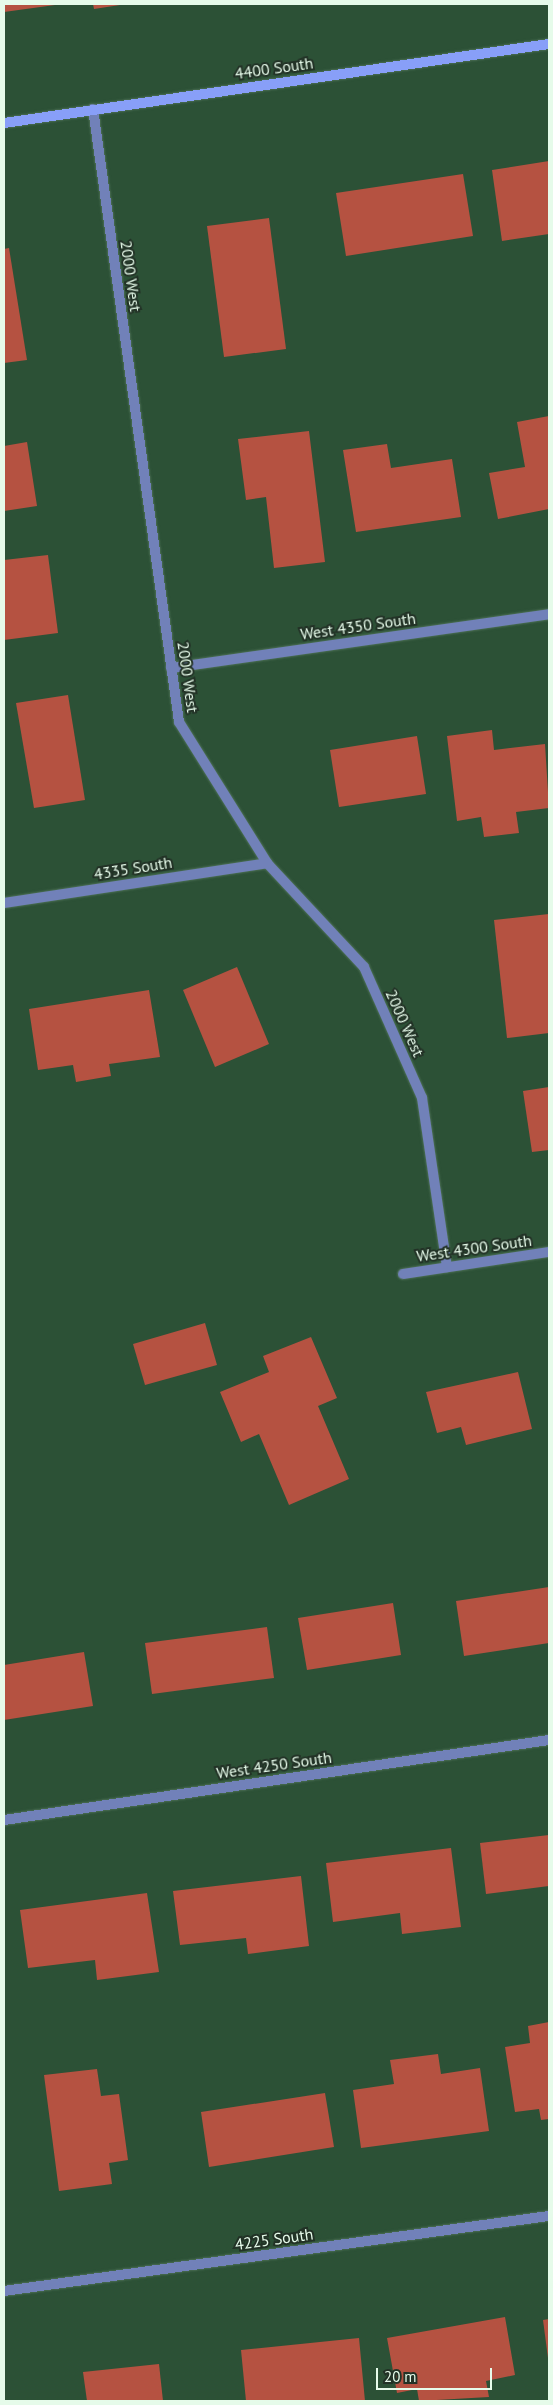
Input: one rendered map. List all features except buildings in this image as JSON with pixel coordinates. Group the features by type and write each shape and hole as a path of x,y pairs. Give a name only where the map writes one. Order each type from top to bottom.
{"street":[{"name":"4400 South","path":"4,123 549,44"},
{"name":"2000 West","path":"93,109 179,722 268,863 364,967 422,1098 447,1267"},
{"name":"West 4350 South","path":"171,668 549,614"},
{"name":"4335 South","path":"4,903 268,863"},
{"name":"West 4300 South","path":"403,1274 549,1252"},
{"name":"West 4250 South","path":"4,1820 549,1740"},
{"name":"4225 South","path":"4,2291 549,2216"}]}
